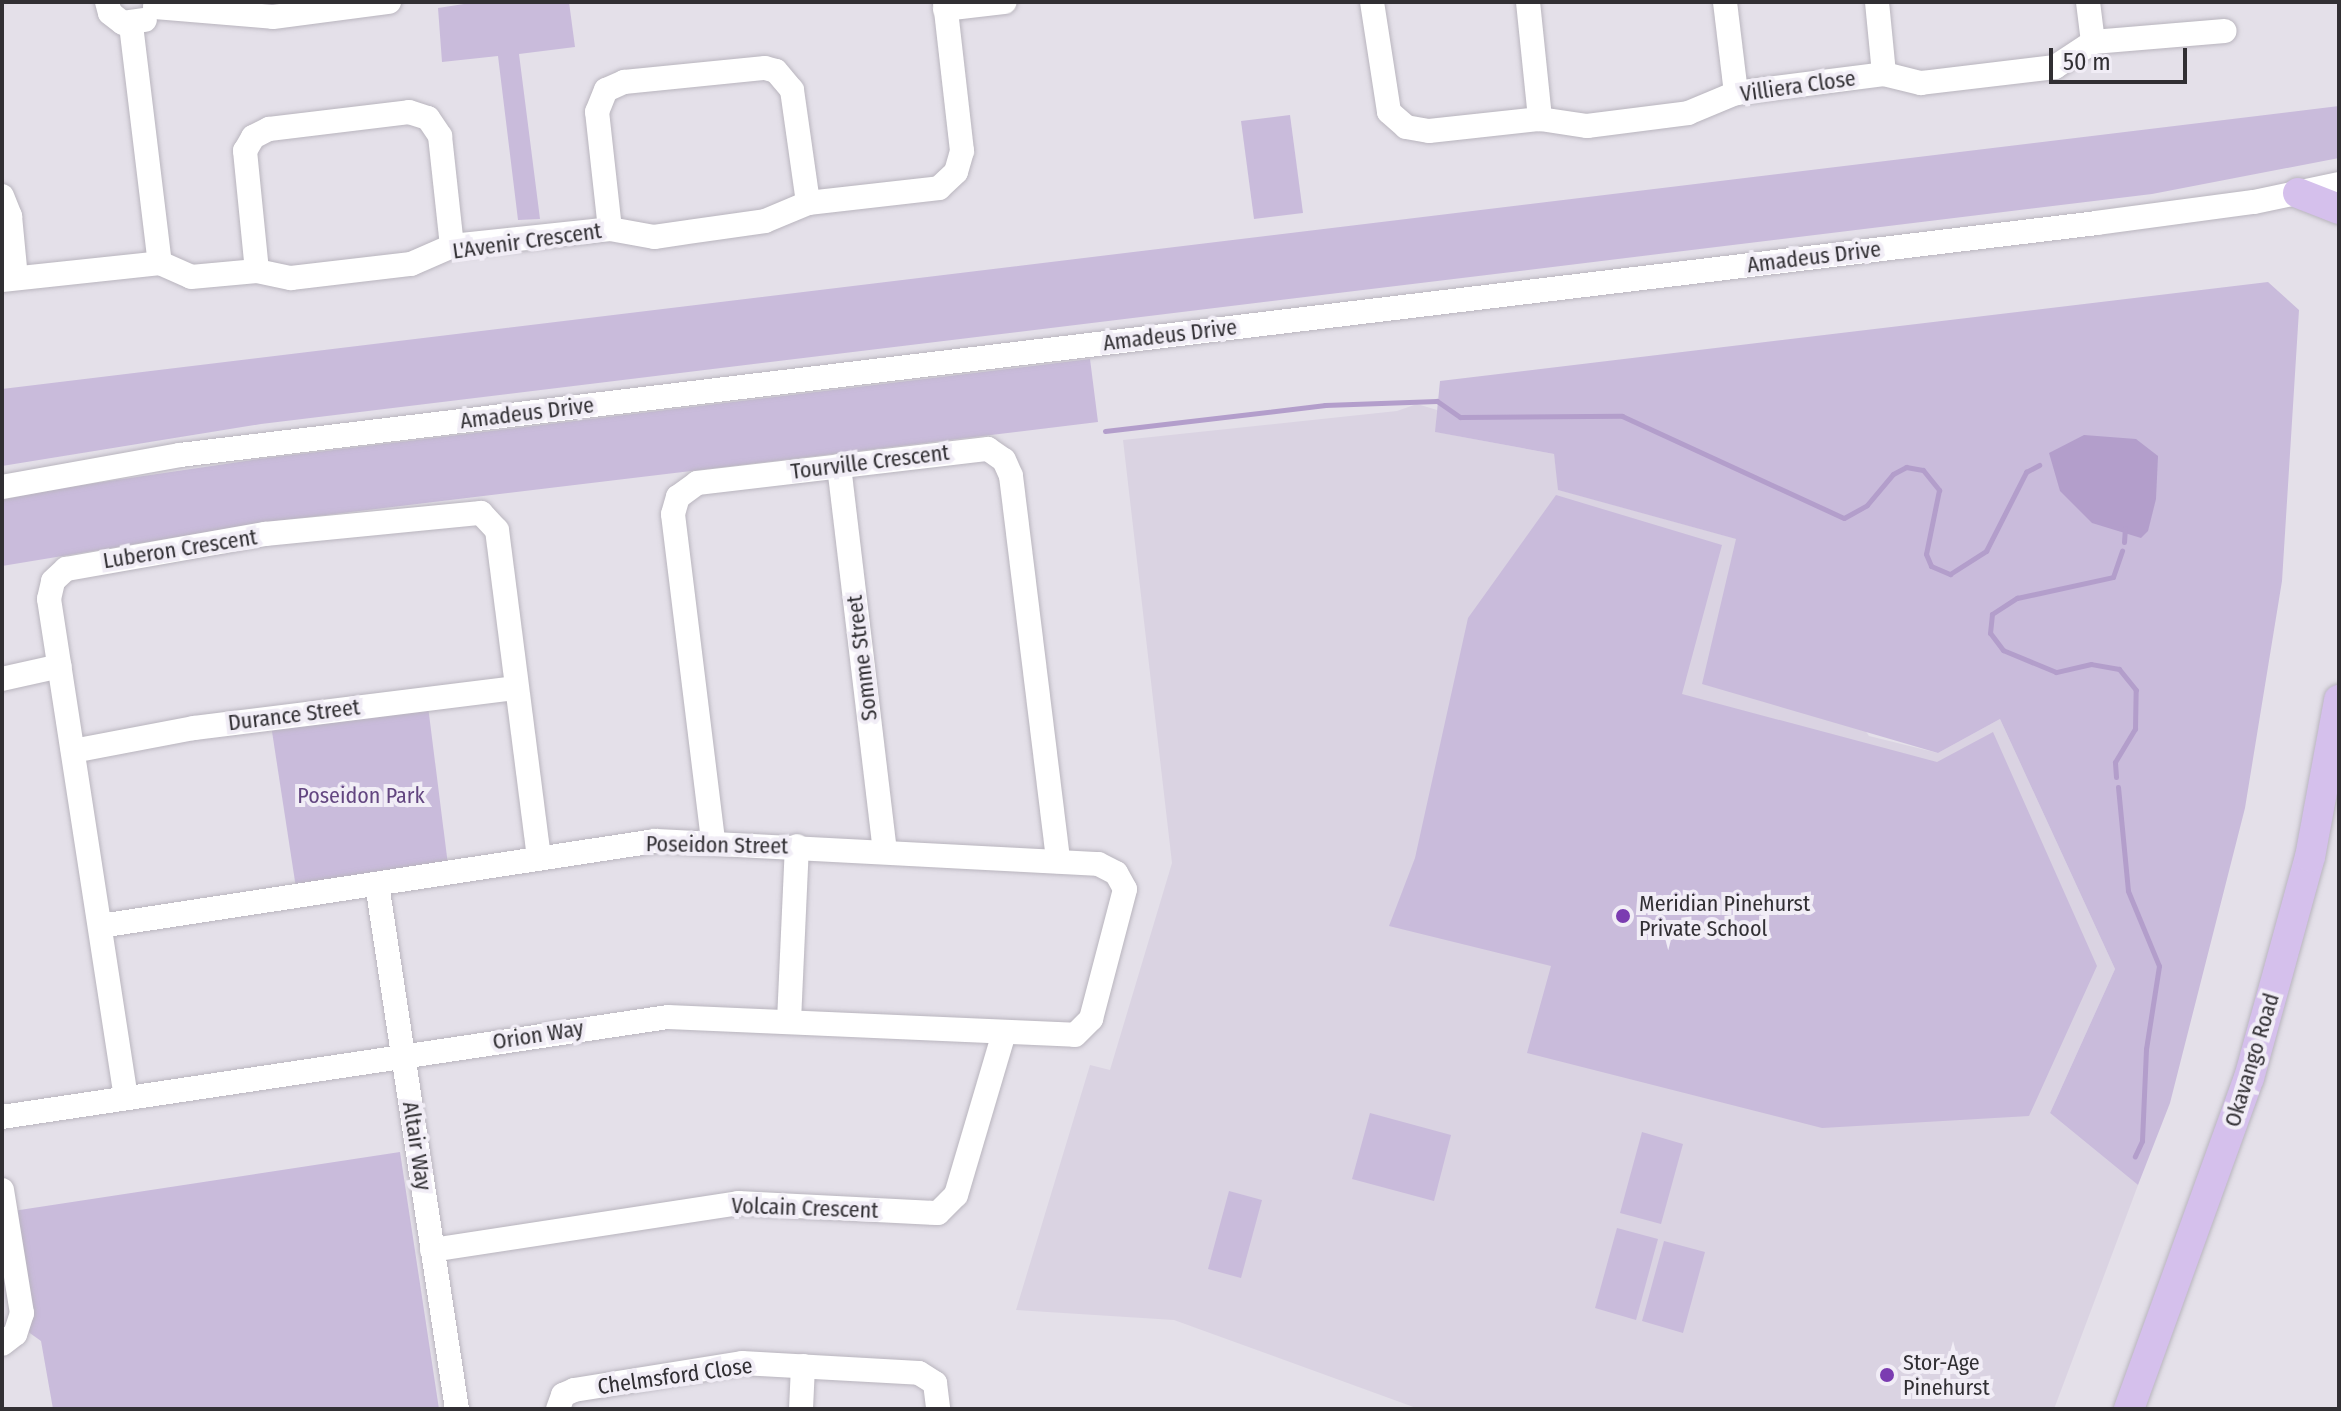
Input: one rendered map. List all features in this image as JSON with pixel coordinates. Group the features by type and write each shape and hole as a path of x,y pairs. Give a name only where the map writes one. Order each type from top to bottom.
{"main road":[{"path":"2298,193 2339,209"},
{"name":"Okavango Road","path":"2129,1409 2249,1078 2310,857 2339,700"}],"street":[{"path":"107,2 115,19 131,25 146,19 156,4 273,17 389,2"},
{"path":"945,5 1005,2"},
{"name":"Villiera Close","path":"1372,2 1385,103 1399,124 1429,131 1540,119 1587,126 1688,113 1736,93 1884,74 1921,83 2055,67 2093,42 2225,31"},
{"path":"1528,2 1540,119"},
{"path":"1725,2 1736,93"},
{"path":"1877,2 1884,74"},
{"path":"2088,2 2093,42"},
{"name":"L'Avenir Crescent","path":"160,263 191,277 257,271 291,278 411,264 452,246 610,229 668,235 765,221 808,203 939,188 951,179 961,160 962,140 945,5"},
{"path":"2,196 10,216 9,279 160,263 131,25"},
{"path":"610,229 597,112 606,90 624,82 765,68 776,71 793,96 808,203"},
{"path":"257,271 245,151 258,133 284,127 409,112 428,118 440,136 452,246"},
{"name":"Amadeus Drive","path":"2,487 180,455 2081,225 2298,193 2339,184"},
{"name":"Tourville Crescent","path":"713,840 675,502 697,483 983,449 998,454 1009,468 1058,861"},
{"name":"Somme Street","path":"839,466 885,851"},
{"name":"Luberon Crescent","path":"126,1098 49,593 66,569 265,534 469,510 487,516 497,530 539,857"},
{"path":"2,679 60,666"},
{"name":"Durance Street","path":"73,751 194,728 517,688"},
{"name":"Poseidon Street","path":"100,926 655,841 713,840 1105,865 1116,873 1125,889 1091,1019 1078,1034"},
{"path":"789,1021 797,846"},
{"name":"Altair Way","path":"377,884 457,1409"},
{"name":"Orion Way","path":"2,1117 656,1018 1078,1034"},
{"name":"Volcain Crescent","path":"432,1250 738,1203 938,1213 956,1195 1004,1033"},
{"path":"2,1190 22,1313 15,1334 2,1344"},
{"name":"Chelmsford Close","path":"558,1409 563,1395 574,1390 742,1363 919,1373 935,1383 938,1409"},
{"path":"801,1409 803,1366"}],"shaded area":[{"name":"Meridian Pinehurst Private School","path":"1417,404 1437,410 1436,432 1554,454 1559,490 1737,539 1869,736 1938,753 2000,719 2115,969 2050,1113 2138,1185 2054,1409 1419,1409 1174,1320 1016,1310 1090,1065 1110,1070 1172,863 1123,440 1397,411"},
{"path":"2084,435 2136,439 2158,456 2156,499 2148,531 2141,538 2092,523 2060,491 2049,453"}],"green space":[{"path":"477,2 569,2 575,47 519,54 540,219 518,220 498,56 442,62 438,8"},
{"path":"2339,106 2339,158 2152,194 261,424 2,466 2,389"},
{"path":"1290,115 1303,213 1254,219 1241,121"},
{"path":"2268,282 2299,310 2282,581 2245,808 2170,1103 2138,1185 2050,1113 2115,969 2000,719 1938,753 1702,684 1736,539 1558,490 1554,454 1435,432 1440,381"},
{"path":"1090,359 1098,422 268,522 2,566 2,500 48,490 259,459"},
{"path":"1556,495 1722,545 1682,694 1937,762 1993,732 2097,966 2029,1116 1822,1128 1527,1053 1551,966 1389,926 1415,858 1468,618"},
{"name":"Poseidon Park","path":"428,706 448,865 296,888 271,725"},
{"path":"1370,1113 1451,1135 1434,1201 1352,1179"},
{"path":"1642,1132 1683,1144 1661,1224 1620,1213"},
{"path":"400,1152 439,1409 53,1409 41,1341 27,1331 13,1211"},
{"path":"1229,1191 1262,1200 1241,1278 1208,1269"},
{"path":"1617,1228 1658,1239 1636,1320 1595,1308"},
{"path":"1664,1241 1705,1252 1683,1333 1642,1321"}],"waterway":[{"path":"1105,431 1325,405 1437,401 1460,417 1622,416 1844,518 1867,505 1893,474 1906,467 1923,470 1939,490 1926,554 1931,566 1950,574 1986,551 2026,472 2039,465"},
{"path":"2124,542 2125,528"},
{"path":"2116,777 2115,762 2135,729 2136,690 2119,669 2091,664 2056,672 2003,650 1990,633 1992,614 2017,598 2113,577 2122,551"},
{"path":"2118,787 2128,891 2159,966 2146,1049 2142,1141 2135,1156"}],"place":[{"name":"Meridian Pinehurst Private School","path":"1623,916"},
{"name":"Stor-Age Pinehurst","path":"1887,1375"}]}
